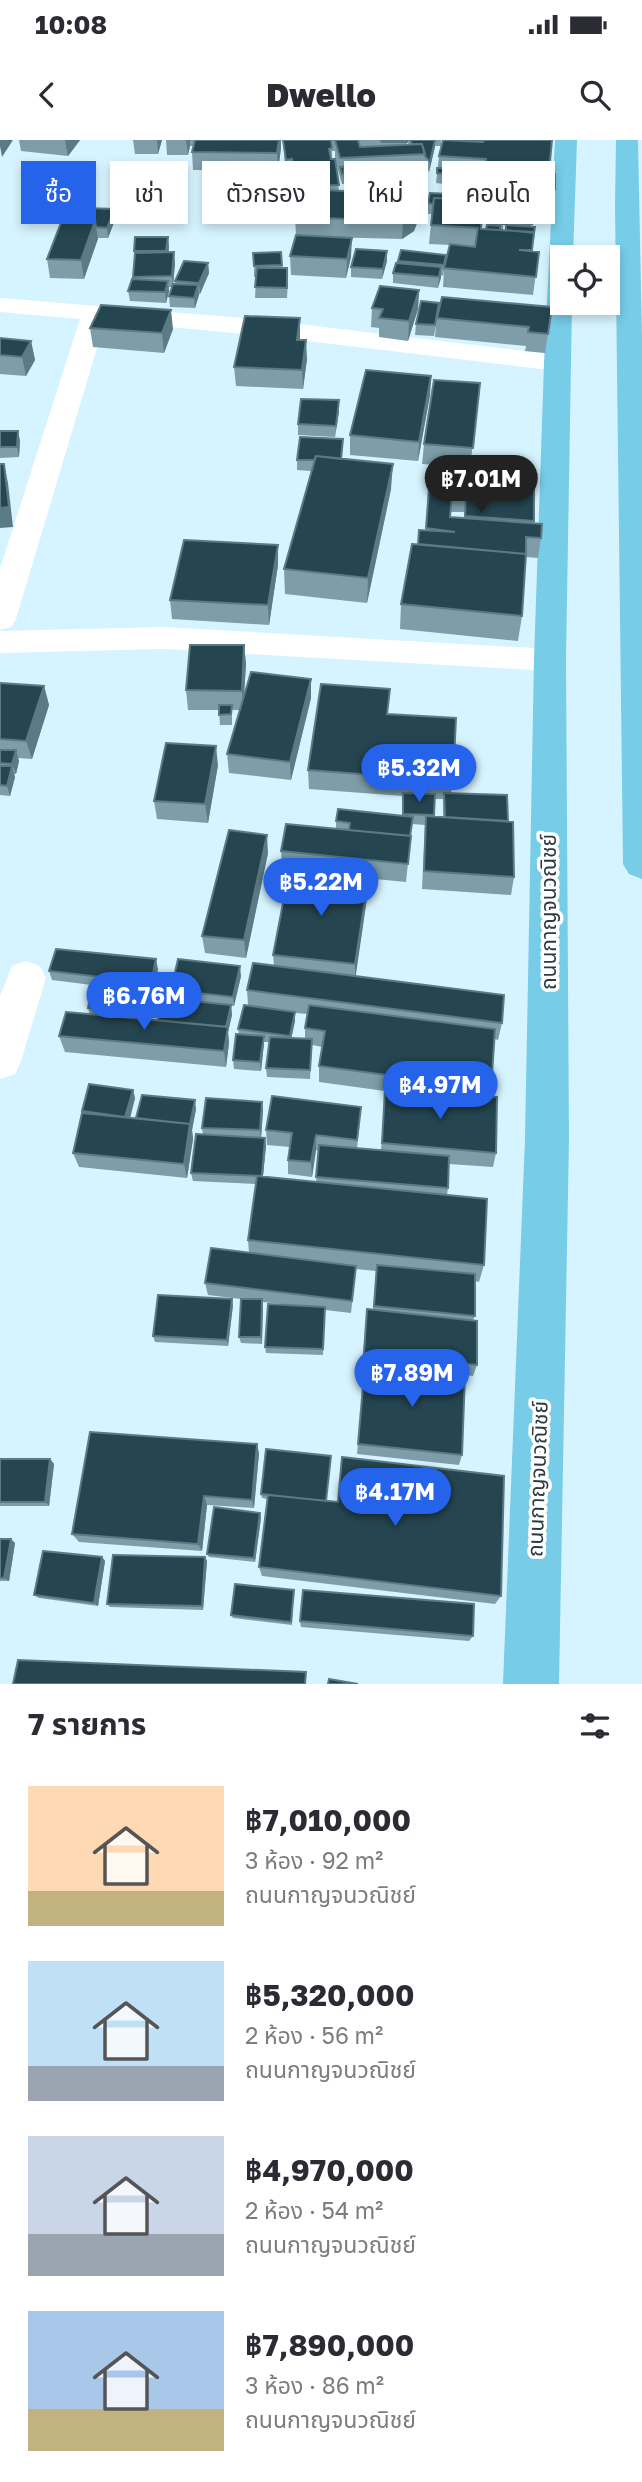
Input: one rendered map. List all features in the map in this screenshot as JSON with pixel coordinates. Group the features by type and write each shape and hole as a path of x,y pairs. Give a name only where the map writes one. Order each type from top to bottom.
{"highway":[{"name":"ถนนกาญจนวณิชย์","path":"531,1684 547,1139 550,660 557,363 566,140"},
{"path":"627,140 634,205 642,864"}],"street":[{"path":"0,305 257,327 557,363"},
{"path":"0,619 94,313"},
{"path":"0,642 164,638 550,660"},
{"path":"0,1060 26,978"}],"building":[{"path":"195,140 279,140 277,153 192,152"},
{"path":"283,140 331,140 332,148 329,149 331,159 335,159 339,185 330,185 330,161 286,160"},
{"path":"335,140 358,140 360,147 422,144 425,154 340,158"},
{"path":"381,140 407,140 407,142 382,142"},
{"path":"410,140 435,140 430,162 425,156 422,144 412,144"},
{"path":"443,140 552,140 550,161 486,161 439,156"},
{"path":"330,190 344,191 344,219 330,218"},
{"path":"430,193 442,194 442,198 434,198 433,204 428,203"},
{"path":"434,198 442,198 442,224 481,224 481,229 534,232 532,250 519,250 539,252 536,277 444,268 450,244 475,247 478,228 431,225"},
{"path":"96,208 110,209 107,228 96,227"},
{"path":"60,224 94,224 81,260 47,259"},
{"path":"487,225 500,226 500,230 486,229"},
{"path":"506,225 535,227 534,233 506,230"},
{"path":"296,235 352,238 347,259 290,256"},
{"path":"135,237 168,237 166,251 134,251"},
{"path":"356,249 387,251 383,269 351,267"},
{"path":"401,250 446,255 444,265 398,261"},
{"path":"174,252 172,276 133,277 135,253"},
{"path":"281,252 282,265 254,266 253,253"},
{"path":"184,261 208,263 199,283 175,281"},
{"path":"396,263 441,267 439,277 393,273"},
{"path":"257,268 287,268 287,288 255,287"},
{"path":"132,279 168,281 165,292 128,291"},
{"path":"173,284 198,285 194,298 169,296"},
{"path":"380,286 419,290 409,321 379,318 383,309 372,308"},
{"path":"442,297 550,307 551,315 548,334 528,332 529,327 437,318"},
{"path":"421,301 439,303 435,325 416,324"},
{"path":"101,305 171,310 162,333 90,328"},
{"path":"245,316 300,318 297,340 306,340 302,370 234,367"},
{"path":"0,338 31,341 22,357 0,355"},
{"path":"366,370 431,376 419,442 350,435"},
{"path":"434,380 480,383 473,448 424,444"},
{"path":"301,399 339,400 336,426 298,424"},
{"path":"0,431 18,431 17,447 0,447"},
{"path":"300,437 343,439 341,459 316,456 314,460 297,460"},
{"path":"316,456 393,464 368,578 284,569"},
{"path":"0,464 4,464 9,507 0,508"},
{"path":"430,475 534,482 534,521 465,516 466,493 452,492 450,517 542,524 541,538 526,537 526,554 418,544 419,530 455,532 426,528"},
{"path":"184,540 278,545 268,605 170,600"},
{"path":"412,544 526,554 522,616 401,604"},
{"path":"190,645 244,645 242,691 186,690"},
{"path":"251,672 311,679 290,762 227,754"},
{"path":"0,683 44,686 26,741 0,739"},
{"path":"321,684 390,689 387,714 456,718 453,781 308,770"},
{"path":"219,705 232,705 231,714 219,715"},
{"path":"166,743 216,746 205,804 154,801"},
{"path":"0,750 16,750 12,764 0,763"},
{"path":"0,766 12,766 7,786 0,785"},
{"path":"403,793 435,794 434,815 403,814"},
{"path":"444,793 507,795 508,821 445,817"},
{"path":"338,809 413,817 410,836 349,830 350,823 336,821"},
{"path":"426,816 513,822 514,877 424,871"},
{"path":"286,824 411,836 408,864 281,851"},
{"path":"229,830 267,835 244,940 202,936"},
{"path":"289,872 368,881 355,964 273,955"},
{"path":"56,949 156,959 151,983 49,971"},
{"path":"178,959 240,966 233,997 171,990"},
{"path":"253,963 504,995 502,1023 247,990"},
{"path":"93,982 108,982 103,1008 88,1008"},
{"path":"114,988 142,989 139,1011 111,1010"},
{"path":"163,998 231,1005 226,1027 158,1020"},
{"path":"244,1005 295,1012 290,1036 238,1029"},
{"path":"309,1005 495,1029 491,1089 319,1066 325,1031 305,1028"},
{"path":"66,1012 228,1027 224,1051 59,1036"},
{"path":"236,1034 264,1036 260,1062 233,1060"},
{"path":"270,1037 312,1039 310,1070 266,1068"},
{"path":"89,1084 133,1090 125,1117 82,1111"},
{"path":"385,1089 497,1097 496,1153 382,1143"},
{"path":"142,1095 195,1100 190,1124 136,1118"},
{"path":"272,1096 361,1107 357,1140 316,1135 311,1162 288,1160 292,1133 266,1130"},
{"path":"206,1098 262,1102 260,1130 202,1128"},
{"path":"82,1113 190,1124 184,1164 73,1153"},
{"path":"196,1134 265,1138 262,1176 191,1173"},
{"path":"319,1145 449,1156 448,1188 316,1177"},
{"path":"257,1176 487,1199 484,1265 248,1240"},
{"path":"211,1248 356,1266 352,1301 205,1283"},
{"path":"377,1265 475,1274 475,1316 374,1306"},
{"path":"158,1295 232,1299 227,1340 153,1336"},
{"path":"241,1299 262,1299 261,1337 239,1337"},
{"path":"268,1304 325,1307 323,1349 265,1347"},
{"path":"367,1309 477,1321 477,1365 364,1353"},
{"path":"365,1363 465,1374 462,1455 358,1444"},
{"path":"90,1432 257,1444 252,1500 204,1496 198,1544 72,1534"},
{"path":"266,1449 331,1456 326,1501 261,1494"},
{"path":"342,1457 504,1476 501,1596 259,1567 268,1495 338,1502"},
{"path":"0,1459 50,1459 45,1502 0,1502"},
{"path":"214,1507 260,1513 254,1558 207,1554"},
{"path":"0,1539 11,1539 4,1578 0,1578"},
{"path":"43,1551 102,1557 94,1603 34,1595"},
{"path":"113,1555 205,1557 202,1606 107,1604"},
{"path":"235,1584 294,1590 291,1622 231,1615"},
{"path":"303,1590 474,1604 473,1636 300,1621"},
{"path":"18,1660 306,1672 305,1684 13,1684"},
{"path":"329,1679 358,1684 328,1684"}]}
